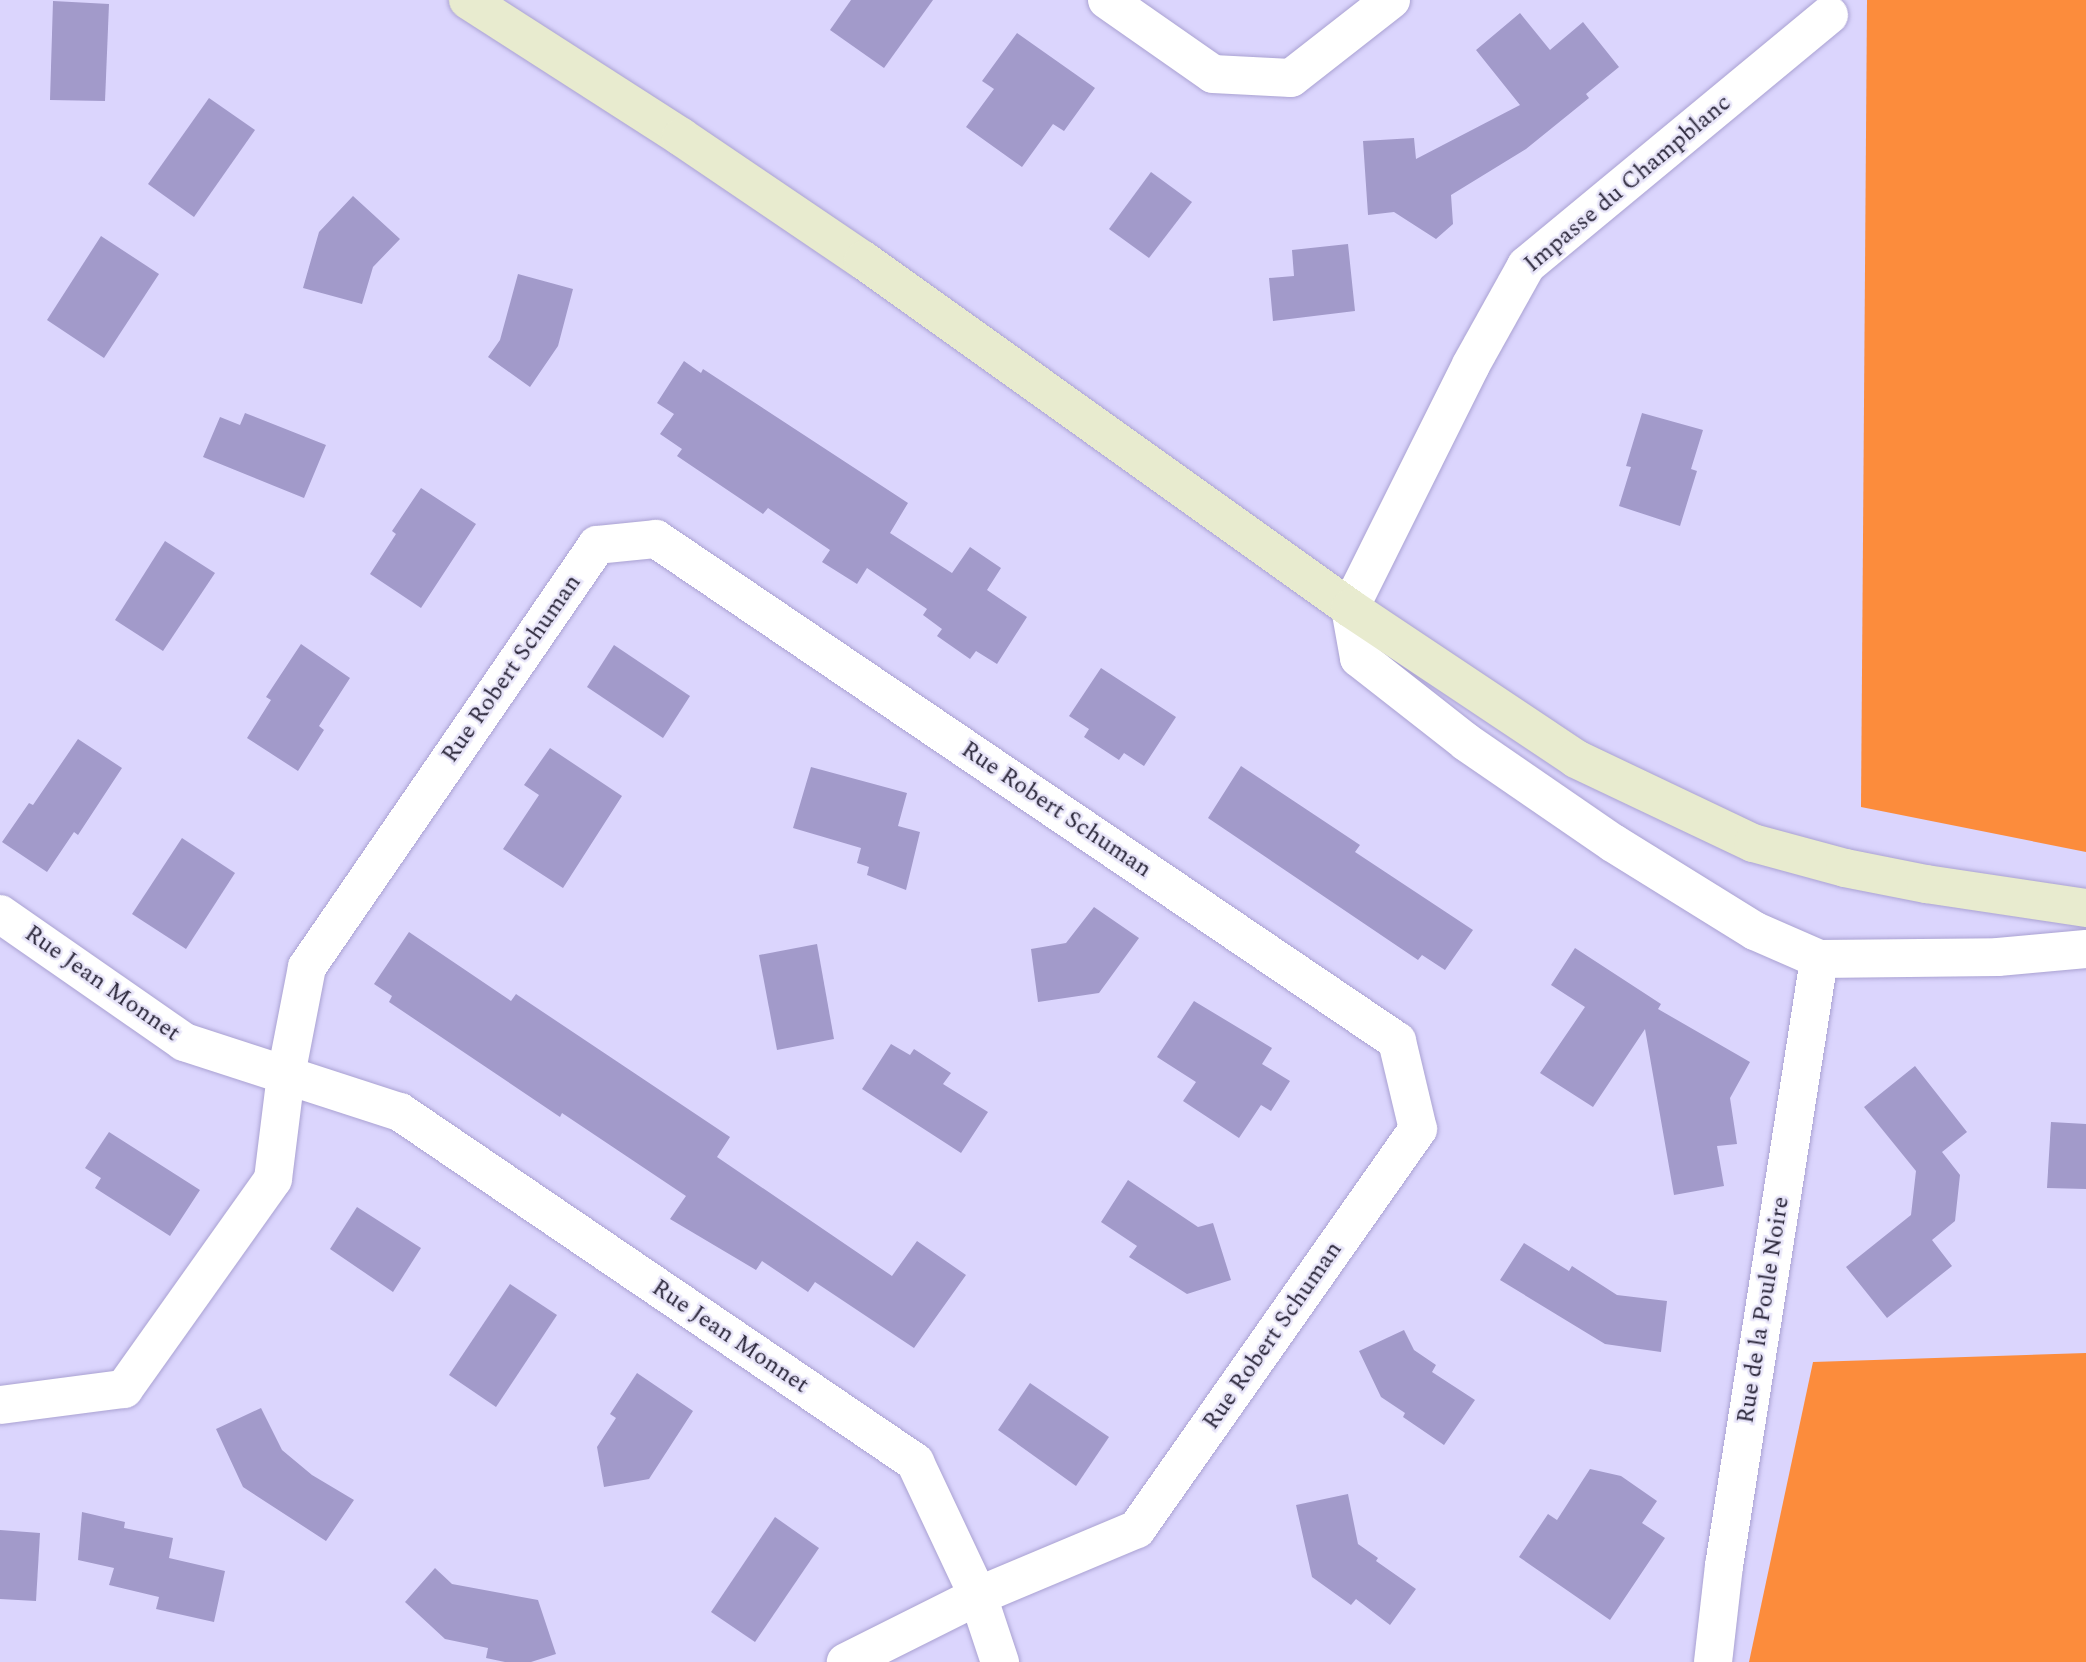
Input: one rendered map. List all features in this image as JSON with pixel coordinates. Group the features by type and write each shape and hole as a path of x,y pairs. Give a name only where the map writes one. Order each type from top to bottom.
{"main road":[{"path":"468,0 681,137 863,260 1350,608 1576,759 1753,843 1845,868 1926,884 2086,908"}],"street":[{"path":"1107,0 1213,74 1291,78 1391,0"},
{"name":"Impasse du Champblanc","path":"1350,608 1471,365 1526,266 1829,15"},
{"name":"Rue Robert Schuman","path":"286,1075 307,967 589,556 597,545 656,539 1397,1041 1418,1129 1138,1529 978,1597"},
{"path":"1350,608 1359,658 1466,742 1613,843 1755,932 1819,959 1998,957 2086,949"},
{"name":"Rue Jean Monnet","path":"0,914 184,1042 400,1112 915,1462 978,1597 1000,1662"},
{"name":"Rue de la Poule Noire","path":"1713,1662 1724,1566 1819,959"},
{"path":"0,1405 124,1389 273,1179 286,1075"},
{"path":"846,1662 978,1597"}],"shaded area":[{"path":"1867,0 2086,0 2086,852 1861,807"},
{"path":"2086,1353 2086,1662 1749,1662 1813,1362"}],"building":[{"path":"851,0 933,0 884,68 830,30"},
{"path":"53,1 109,4 105,101 50,100"},
{"path":"1520,13 1550,50 1583,22 1619,67 1586,94 1589,98 1526,149 1451,195 1453,224 1436,239 1394,212 1368,215 1363,141 1414,138 1416,159 1520,105 1476,50"},
{"path":"1017,33 1095,88 1064,131 1053,124 1022,167 966,127 994,89 982,81"},
{"path":"209,98 255,130 194,217 148,184"},
{"path":"1151,172 1192,202 1149,258 1109,229"},
{"path":"353,196 400,239 373,267 362,304 303,288 319,232"},
{"path":"101,236 159,274 104,358 47,320"},
{"path":"1348,244 1355,311 1273,321 1269,278 1294,276 1292,250"},
{"path":"518,274 573,289 558,346 530,387 488,357 500,340"},
{"path":"684,361 701,373 703,369 908,503 890,533 952,573 970,547 1001,568 987,590 1027,617 997,664 976,651 970,659 937,636 942,629 923,615 927,609 867,568 857,584 822,562 830,550 768,508 763,514 677,456 682,449 660,434 674,414 657,403"},
{"path":"245,413 326,445 304,498 203,457 220,417 240,425"},
{"path":"1642,413 1703,430 1691,469 1697,471 1680,526 1619,506 1631,467 1626,466"},
{"path":"421,488 476,524 421,608 370,574 396,534 392,531"},
{"path":"165,541 215,573 163,651 115,620"},
{"path":"301,644 350,678 319,726 324,730 298,771 247,738 271,700 266,697"},
{"path":"614,645 690,696 663,738 587,687"},
{"path":"1101,668 1176,717 1144,766 1124,753 1119,760 1084,737 1089,729 1069,716"},
{"path":"78,739 122,768 78,835 74,832 47,872 2,842 29,803 33,805"},
{"path":"550,748 622,796 563,888 503,849 539,795 524,785"},
{"path":"1241,766 1360,845 1355,852 1473,930 1445,970 1422,955 1418,960 1208,818"},
{"path":"811,767 907,793 898,826 920,832 906,890 867,875 869,867 857,863 861,848 793,828"},
{"path":"182,838 235,873 186,949 132,914"},
{"path":"1094,907 1139,938 1099,993 1038,1002 1031,949 1066,943"},
{"path":"409,932 511,1001 516,994 730,1137 717,1157 892,1276 917,1241 966,1275 914,1348 815,1282 808,1292 762,1261 756,1270 670,1219 686,1196 562,1113 560,1117 389,1002 392,996 374,984"},
{"path":"817,944 834,1039 777,1050 759,955"},
{"path":"1575,948 1661,1004 1658,1009 1750,1062 1730,1098 1737,1144 1717,1146 1724,1186 1674,1195 1645,1029 1593,1107 1540,1073 1585,1007 1551,985"},
{"path":"1194,1001 1272,1048 1262,1064 1290,1081 1271,1111 1261,1105 1239,1138 1183,1101 1196,1082 1157,1057"},
{"path":"891,1044 910,1055 914,1049 951,1073 943,1084 988,1112 961,1153 862,1089"},
{"path":"1915,1066 1967,1132 1942,1152 1960,1175 1955,1221 1932,1240 1952,1266 1887,1318 1846,1267 1911,1215 1916,1171 1864,1107"},
{"path":"2051,1122 2086,1124 2086,1189 2047,1188"},
{"path":"109,1132 200,1190 170,1236 95,1188 101,1178 85,1168"},
{"path":"1128,1180 1198,1227 1213,1223 1231,1280 1187,1294 1129,1257 1137,1246 1101,1222"},
{"path":"357,1207 421,1248 393,1292 330,1249"},
{"path":"1524,1243 1569,1271 1572,1266 1617,1295 1667,1301 1661,1352 1605,1344 1500,1280"},
{"path":"510,1284 557,1315 496,1407 449,1375"},
{"path":"1404,1330 1414,1350 1436,1365 1432,1372 1475,1400 1444,1445 1403,1417 1405,1413 1381,1397 1359,1351"},
{"path":"637,1373 693,1411 649,1479 604,1487 597,1447 616,1418 610,1414"},
{"path":"1030,1383 1109,1437 1076,1486 998,1430"},
{"path":"261,1408 282,1450 312,1475 354,1500 326,1541 243,1487 216,1429"},
{"path":"1590,1469 1621,1476 1657,1501 1642,1523 1665,1538 1610,1620 1519,1557 1548,1514 1557,1520"},
{"path":"1348,1494 1358,1544 1378,1558 1376,1561 1416,1589 1390,1625 1356,1599 1351,1605 1312,1577 1296,1505"},
{"path":"82,1512 125,1522 124,1528 173,1538 169,1558 225,1571 214,1622 156,1609 159,1597 109,1585 114,1568 78,1560"},
{"path":"775,1517 819,1548 755,1642 711,1612"},
{"path":"0,1530 40,1533 36,1601 0,1599"},
{"path":"435,1568 452,1584 538,1600 556,1654 531,1662 505,1662 486,1658 488,1648 445,1639 405,1602"}]}
